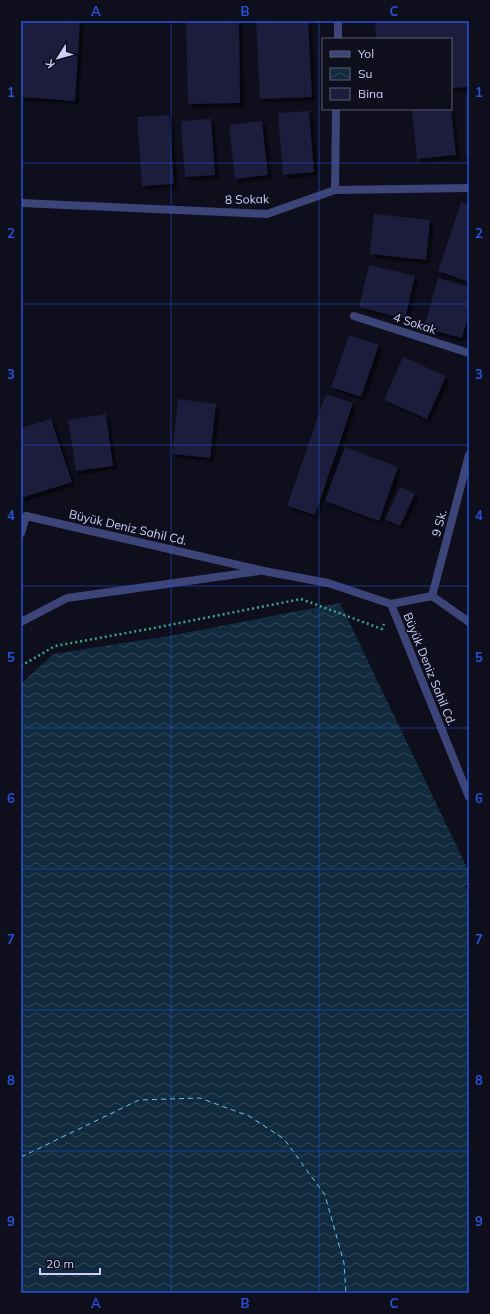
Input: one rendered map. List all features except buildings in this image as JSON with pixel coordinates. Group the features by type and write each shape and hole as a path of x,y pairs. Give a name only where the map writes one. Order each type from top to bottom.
{"street":[{"path":"338,21 338,38"},
{"path":"335,190 336,110"},
{"name":"8 Sokak","path":"21,203 267,214 335,190 469,188"},
{"name":"4 Sokak","path":"354,316 469,354"},
{"name":"9 Sk.","path":"432,596 469,455"},
{"name":"Büyük Deniz Sahil Cd.","path":"21,533 26,516 328,583 391,604 469,797"},
{"name":"Büyük Deniz Sahil Cd.","path":"21,622 66,598 264,570"},
{"path":"391,604 432,596 469,622"}],"path":[{"path":"21,666 55,646 301,599 382,629 391,604"}],"water":[{"path":"340,603 469,872 469,881 465,886 469,892 469,1293 21,1293 21,684 53,654 169,636"}],"ferry route":[{"path":"21,1157 139,1100 200,1098 249,1116 284,1139 325,1195 344,1263 346,1293"}]}
